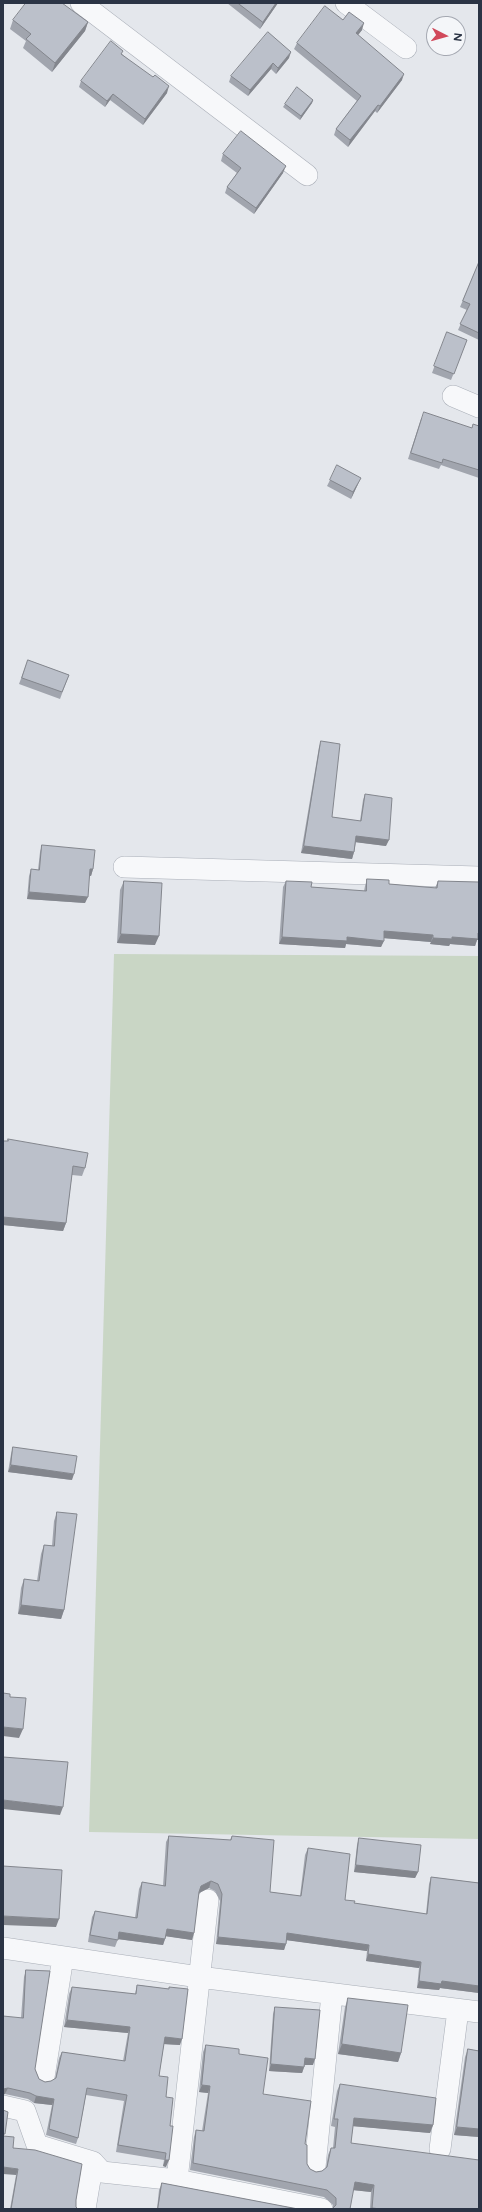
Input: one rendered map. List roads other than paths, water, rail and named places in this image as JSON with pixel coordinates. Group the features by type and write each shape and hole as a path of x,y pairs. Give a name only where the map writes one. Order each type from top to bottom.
{"street":[{"path":"81,3 307,176"},
{"path":"346,3 406,48"},
{"path":"453,396 479,407"},
{"path":"124,867 479,877"},
{"path":"177,2180 208,1900"},
{"path":"3,1948 199,1977 479,2012"},
{"path":"44,2077 63,1958"},
{"path":"315,2167 332,1994"},
{"path":"440,2149 458,2010"},
{"path":"3,2106 25,2111 38,2146 93,2162 102,2172 177,2180 322,2209"},
{"path":"85,2209 93,2162"}]}
